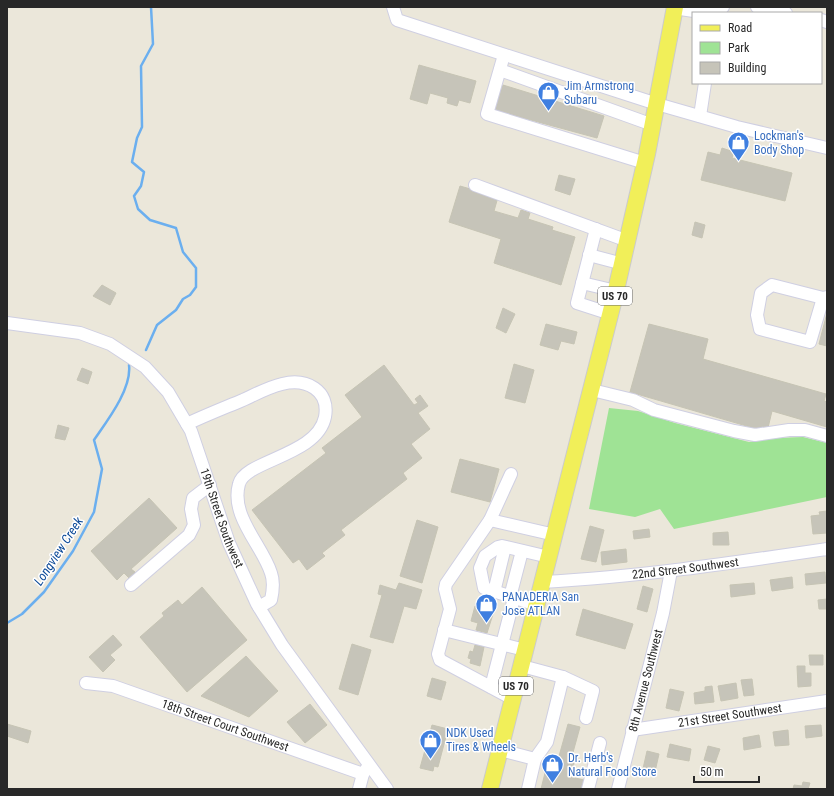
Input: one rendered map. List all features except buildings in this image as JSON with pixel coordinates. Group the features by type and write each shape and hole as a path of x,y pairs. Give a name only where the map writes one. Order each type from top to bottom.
{"main road":[{"name":"US 70","path":"490,789 611,314 645,163 675,8"}],"street":[{"path":"393,7 397,20 504,55 657,104 827,148"},
{"path":"757,7 781,12"},
{"path":"675,8 703,12 719,9"},
{"path":"504,55 487,114 645,163"},
{"path":"500,70 652,125"},
{"path":"700,116 706,84"},
{"path":"475,185 628,241"},
{"path":"596,229 577,303 611,314"},
{"path":"589,255 622,264"},
{"path":"582,283 616,291"},
{"path":"772,285 825,297 810,342 760,329 757,315 761,293 772,285"},
{"name":"19th Street Southwest","path":"7,322 80,333 110,344 140,363 160,382 176,402 187,424 210,485 229,543 259,607 282,645 366,770 387,789"},
{"path":"187,424 283,383 314,386 321,392 325,405 325,418 318,430 305,444 259,466 244,476 239,483 239,508 247,527 272,573 273,590 271,600 259,607"},
{"path":"592,390 633,400 654,410 734,431 755,435 789,430 805,430 827,436"},
{"path":"511,474 490,520 446,584 445,589 450,609 438,654 440,660 513,699"},
{"path":"131,585 188,535 194,525 191,509 193,498 210,485"},
{"path":"490,520 555,534"},
{"path":"537,605 494,592 483,587 480,568 482,561 490,552 498,547 505,547 549,557"},
{"path":"494,592 505,547"},
{"name":"22nd Street Southwest","path":"542,582 671,571 827,549"},
{"path":"491,687 522,551"},
{"name":"8th Avenue Southwest","path":"618,789 663,613 671,571"},
{"path":"444,630 525,650"},
{"path":"522,666 563,678 593,691 586,718"},
{"path":"528,789 535,759 547,742 563,678"},
{"name":"18th Street Court Southwest","path":"86,683 120,688 366,770"},
{"name":"21st Street Southwest","path":"632,730 827,701"},
{"path":"588,789 600,743"},
{"path":"500,750 535,759"},
{"path":"359,789 366,770"}],"green space":[{"path":"609,408 638,411 675,423 749,442 777,438 803,437 827,443 827,497 674,529 660,509 635,517 589,509"}],"waterway":[{"name":"Longview Creek","path":"146,350 157,325 176,310 183,299 190,295 196,287 196,268 183,252 176,228 150,220 138,209 134,196 141,186 144,172 132,162 137,138 142,127 141,66 153,44 151,7"},
{"name":"Longview Creek","path":"7,623 22,614 44,592 73,551 94,512 102,469 94,440 112,414 123,394 127,384 129,365"}],"place":[{"name":"Jim Armstrong Subaru","path":"549,112"},
{"name":"Lockman's Body Shop","path":"739,162"},
{"name":"PANADERIA San Jose ATLAN","path":"486,624"},
{"name":"NDK Used Tires & Wheels","path":"431,760"},
{"name":"Dr. Herb's Natural Food Store","path":"552,784"}]}
